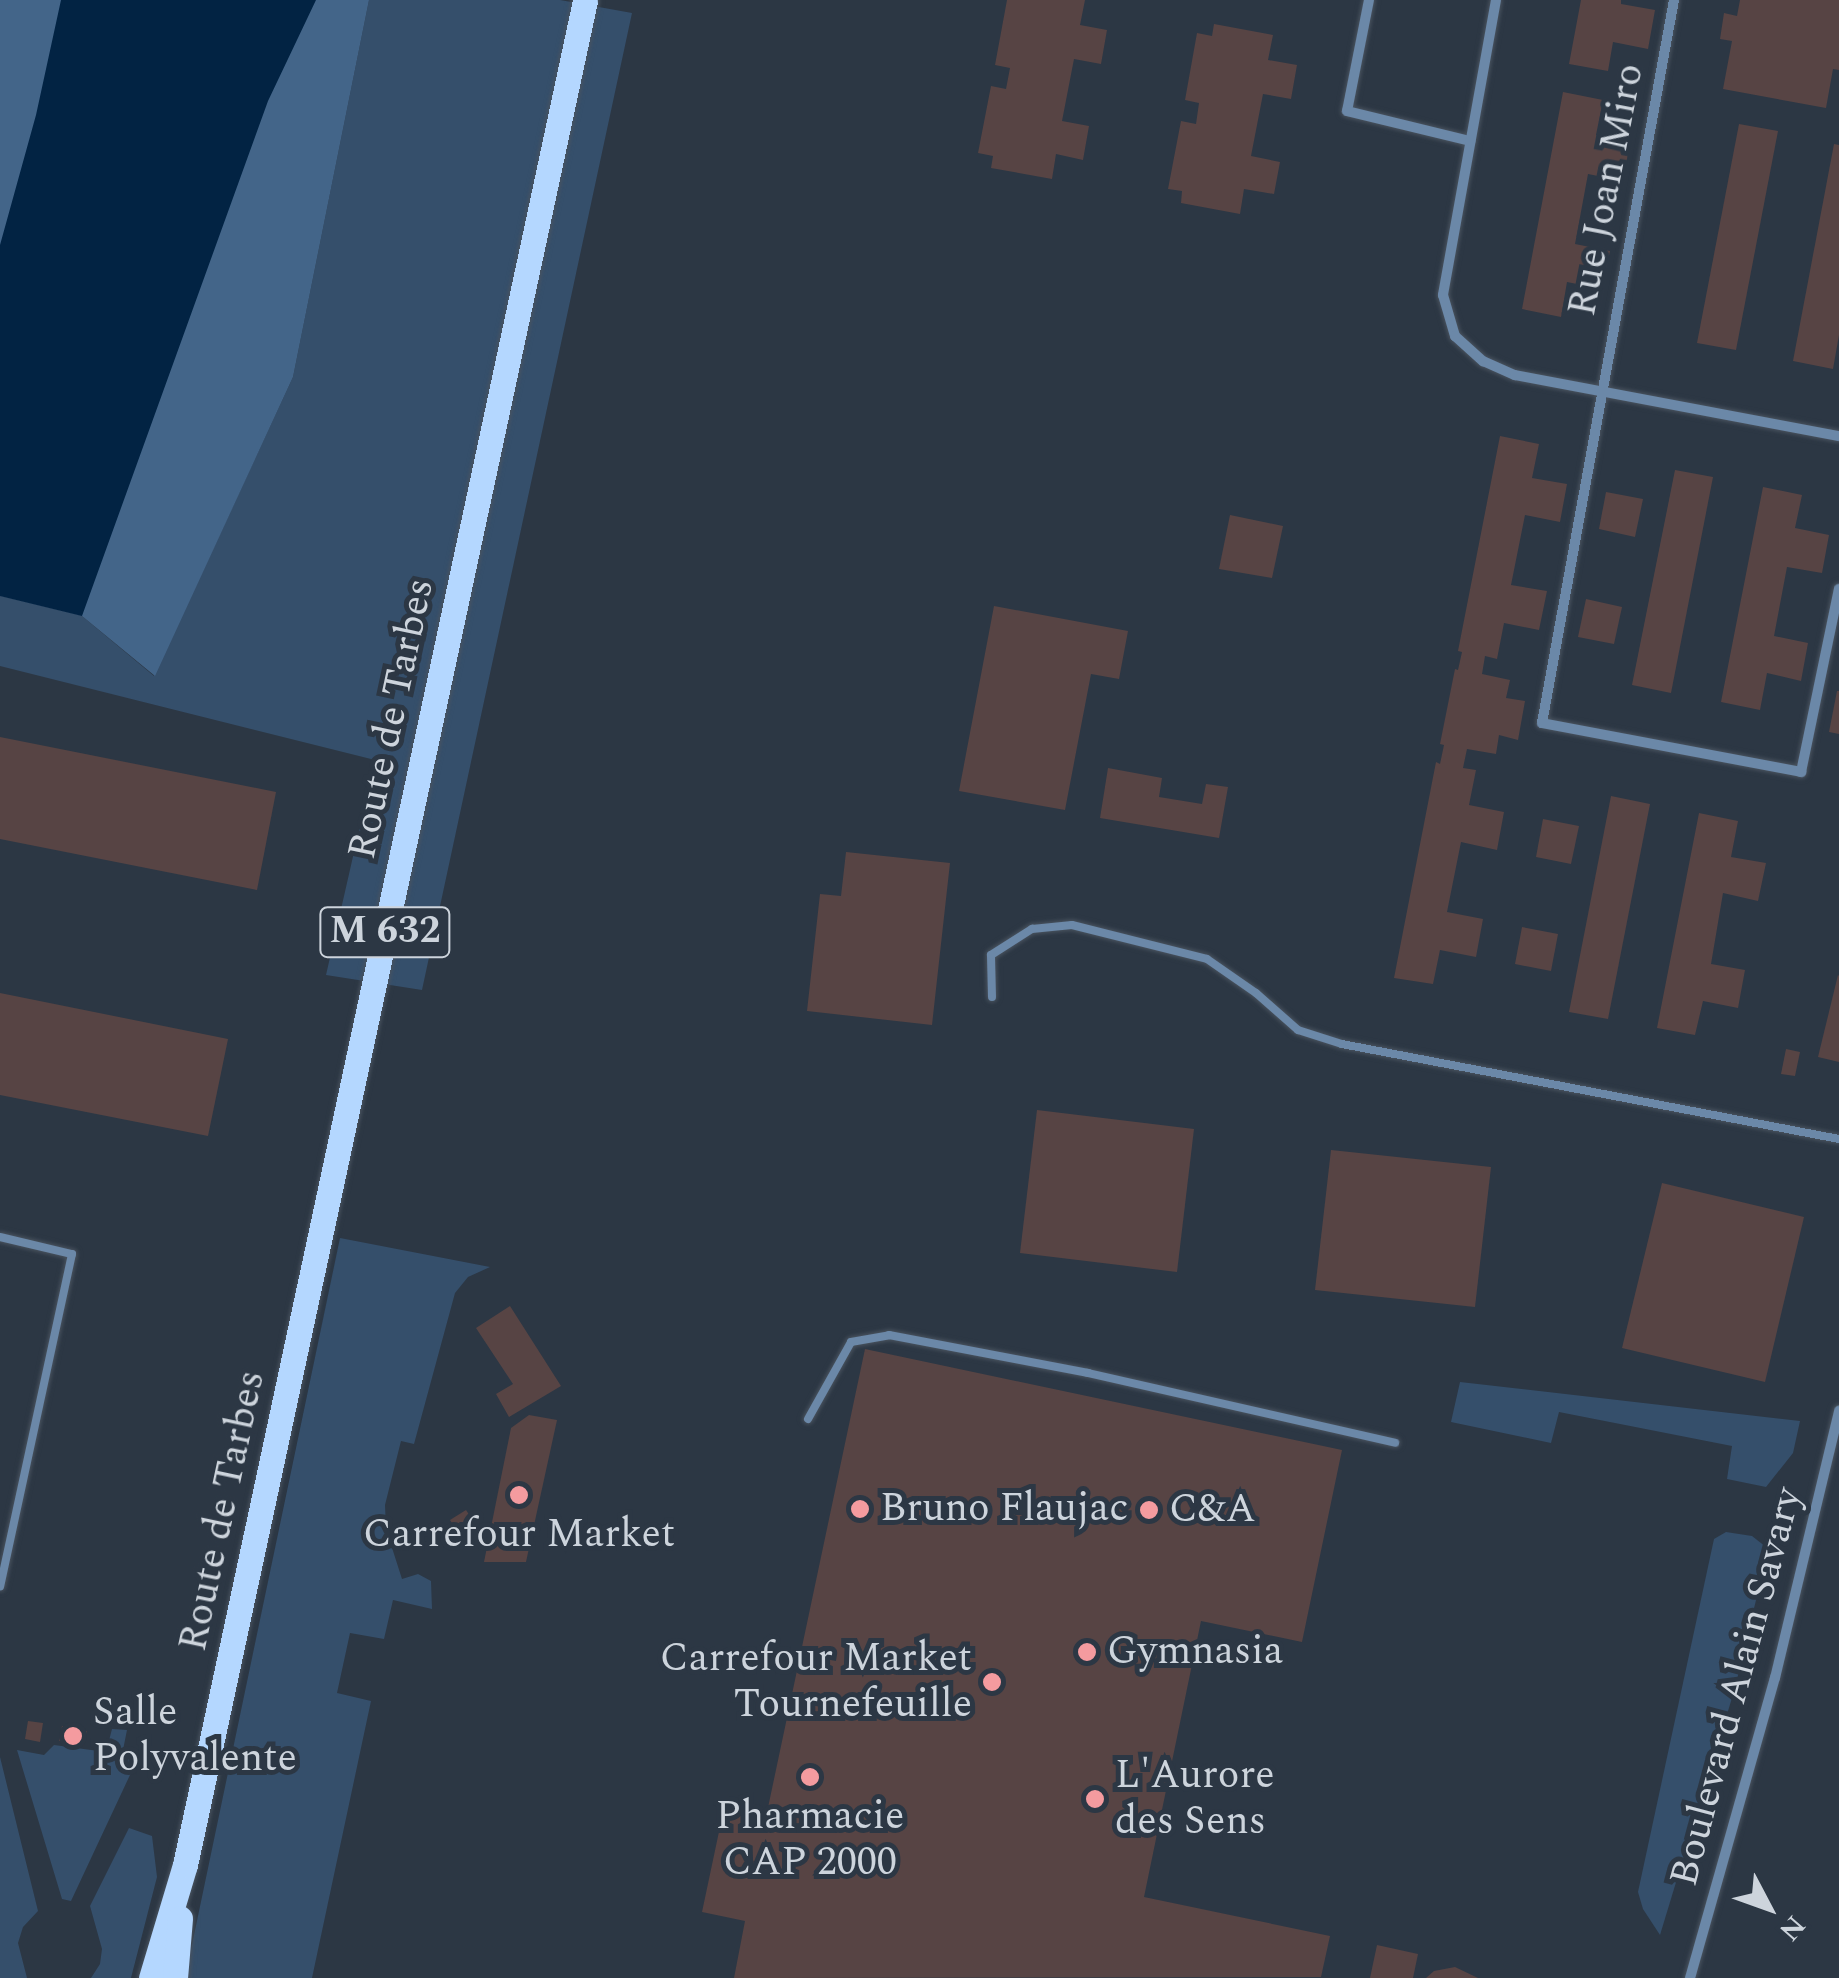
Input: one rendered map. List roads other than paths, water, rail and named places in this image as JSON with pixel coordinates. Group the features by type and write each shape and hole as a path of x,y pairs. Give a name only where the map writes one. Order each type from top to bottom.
{"main road":[{"name":"Route de Tarbes","path":"151,1978 185,1864 584,0"},
{"name":"Route de Tarbes","path":"175,1978 185,1864"}],"street":[{"path":"1369,0 1347,111 1470,141"},
{"path":"1496,0 1443,295 1455,336 1483,361 1515,375 1839,436"},
{"name":"Rue Joan Miro","path":"1674,0 1542,723 1801,772 1839,589"},
{"name":"Boulevard Alain Savary","path":"1690,1978 1775,1678 1839,1411"}],"lane":[{"path":"992,996 991,955 1032,929 1072,926 1207,959 1256,993 1298,1030 1342,1044 1839,1139"},
{"path":"0,1237 72,1254 0,1586"},
{"path":"808,1419 852,1342 889,1335 1088,1372 1395,1443"}],"place":[{"name":"Carrefour Market","path":"519,1495"},
{"name":"Bruno Flaujac","path":"860,1509"},
{"name":"C&A","path":"1149,1510"},
{"name":"Gymnasia","path":"1087,1652"},
{"name":"Carrefour Market Tournefeuille","path":"992,1682"},
{"name":"Salle Polyvalente","path":"73,1736"},
{"name":"Pharmacie CAP 2000","path":"810,1777"},
{"name":"L'Aurore des Sens","path":"1095,1799"}]}
